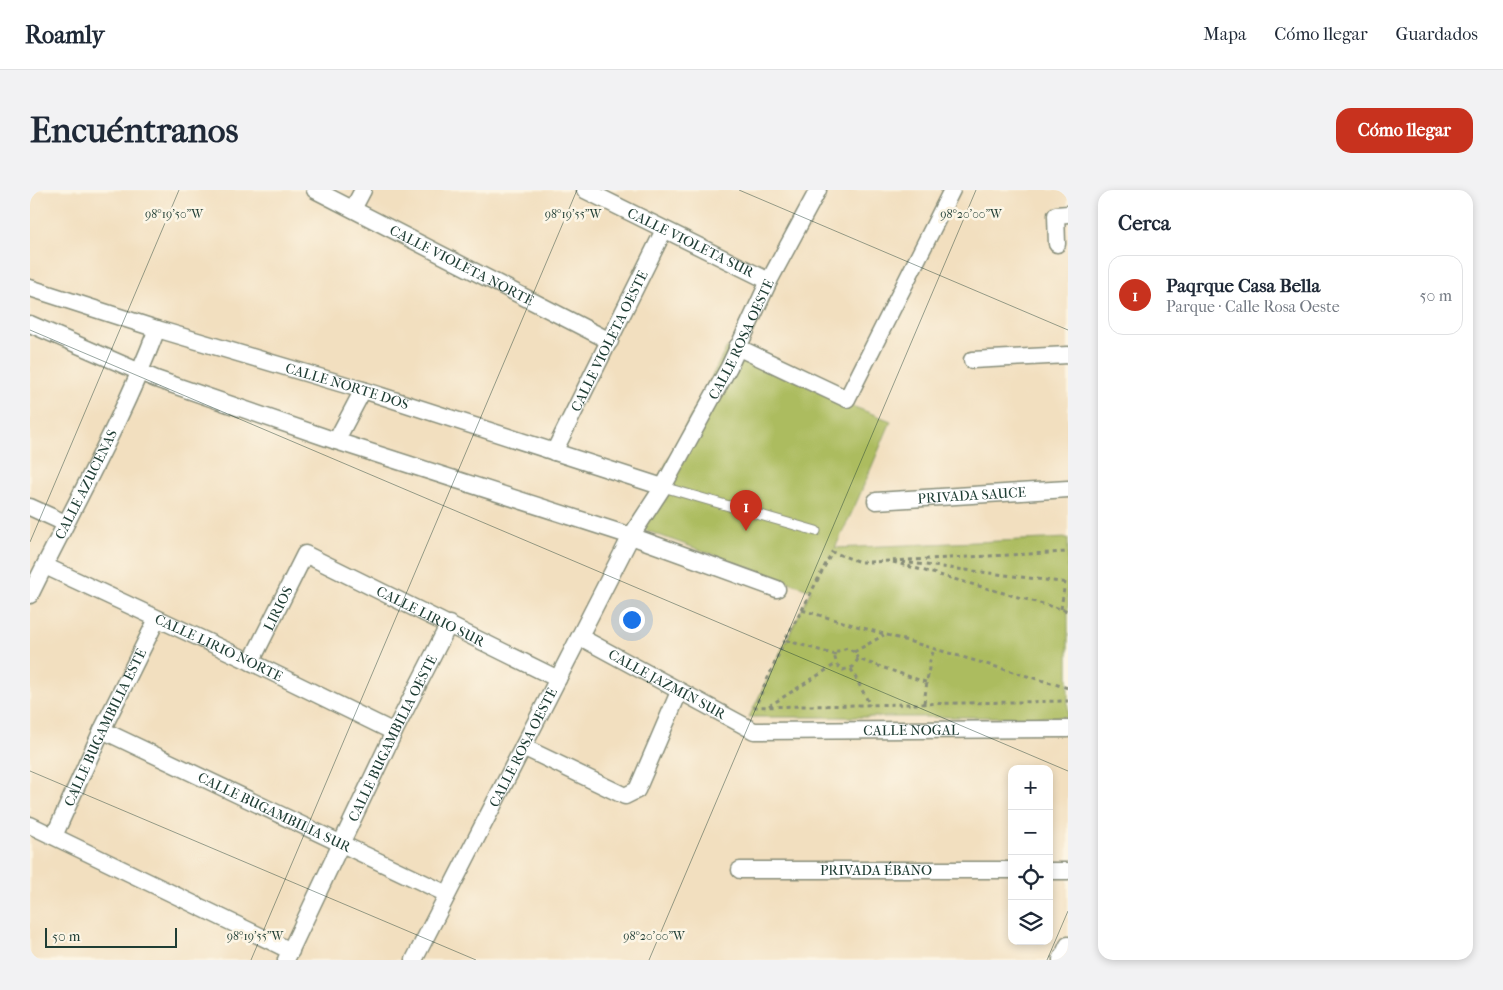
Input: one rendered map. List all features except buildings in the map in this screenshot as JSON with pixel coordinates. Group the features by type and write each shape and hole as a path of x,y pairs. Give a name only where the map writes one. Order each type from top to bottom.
{"street":[{"name":"CALLE VIOLETA NORTE","path":"315,190 610,341"},
{"path":"353,210 363,190"},
{"name":"CALLE VIOLETA SUR","path":"585,190 769,281"},
{"name":"CALLE ROSA OESTE","path":"414,960 631,536 663,488 729,366 769,281 818,190"},
{"path":"737,346 847,399 952,190"},
{"path":"1057,244 1056,215 1068,214"},
{"name":"CALLE VIOLETA OESTE","path":"554,452 664,230"},
{"name":"CALLE NORTE DOS","path":"30,288 157,329 363,390 663,488"},
{"path":"30,324 156,379 336,441 631,536 777,589"},
{"name":"CALLE AZUCENAS","path":"30,595 141,372 157,329"},
{"path":"972,360 1068,355"},
{"path":"336,441 363,390"},
{"name":"PRIVADA SAUCE","path":"876,501 1068,489"},
{"path":"30,507 65,524"},
{"name":"CALLE LIRIO SUR","path":"305,554 558,679"},
{"name":"LIRIOS","path":"251,662 305,554"},
{"name":"CALLE LIRIO NORTE","path":"44,566 251,662 394,732"},
{"name":"CALLE BUGAMBILIA ESTE","path":"54,836 102,730 157,618"},
{"name":"CALLE BUGAMBILIA OESTE","path":"289,955 394,732 449,624"},
{"name":"CALLE JAZMÍN SUR","path":"580,637 754,731"},
{"path":"523,747 625,796 637,790 679,692"},
{"name":"CALLE NOGAL","path":"754,731 1068,729"},
{"name":"CALLE BUGAMBILIA SUR","path":"102,730 447,894"},
{"path":"30,825 289,955"},
{"name":"PRIVADA ÉBANO","path":"740,870 1008,870"},
{"path":"1053,870 1068,870"},
{"path":"1061,960 1068,945"}],"lane":[{"path":"663,488 816,531"}],"path":[{"path":"1068,552 860,562 832,552 785,640 755,707 1068,701"},
{"path":"890,561 1066,583 1061,609"},
{"path":"890,561 1068,611"},
{"path":"802,610 1068,688"},
{"path":"854,652 884,635"},
{"path":"785,640 836,655"},
{"path":"858,659 851,669 843,670 836,664 838,651 848,648 854,652 858,659 928,683"},
{"path":"924,704 930,662 934,649"},
{"path":"768,706 836,664"},
{"path":"851,669 870,704"}],"green space":[{"path":"727,347 844,403 891,421 835,548 1068,538 1068,717 749,717 811,590 631,525 655,485"}],"place":[{"name":"Paqrque Casa Bella","path":"746,531"}]}
